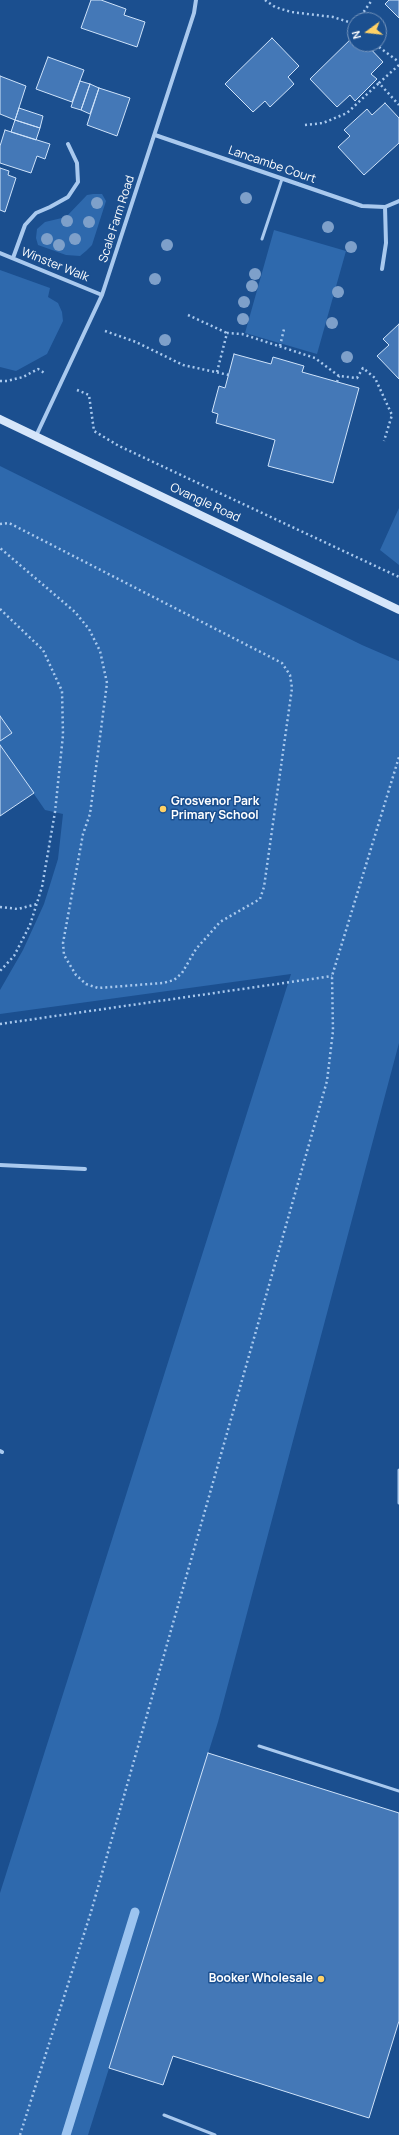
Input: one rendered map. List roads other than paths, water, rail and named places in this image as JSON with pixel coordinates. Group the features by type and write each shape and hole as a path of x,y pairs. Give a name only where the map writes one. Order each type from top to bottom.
{"main road":[{"name":"Ovangle Road","path":"0,419 399,610"}],"street":[{"name":"Scale Farm Road","path":"36,436 89,326 102,295 194,13 196,0"},
{"name":"Lancambe Court","path":"155,135 362,206 385,207 399,201"},
{"path":"13,258 25,225 36,213 68,197 78,182 77,163 68,144"},
{"path":"382,269 386,243 385,207"},
{"name":"Winster Walk","path":"0,254 102,295"},
{"path":"0,1165 84,1169"}],"lane":[{"path":"262,239 282,179"},
{"path":"399,1470 399,1503"},
{"path":"259,1746 399,1791"},
{"path":"164,2116 215,2135"}],"waterway":[{"path":"66,2135 135,1912"}],"place":[{"name":"Grosvenor Park Primary School","path":"163,809"},
{"name":"Booker Wholesale","path":"321,1979"}]}
